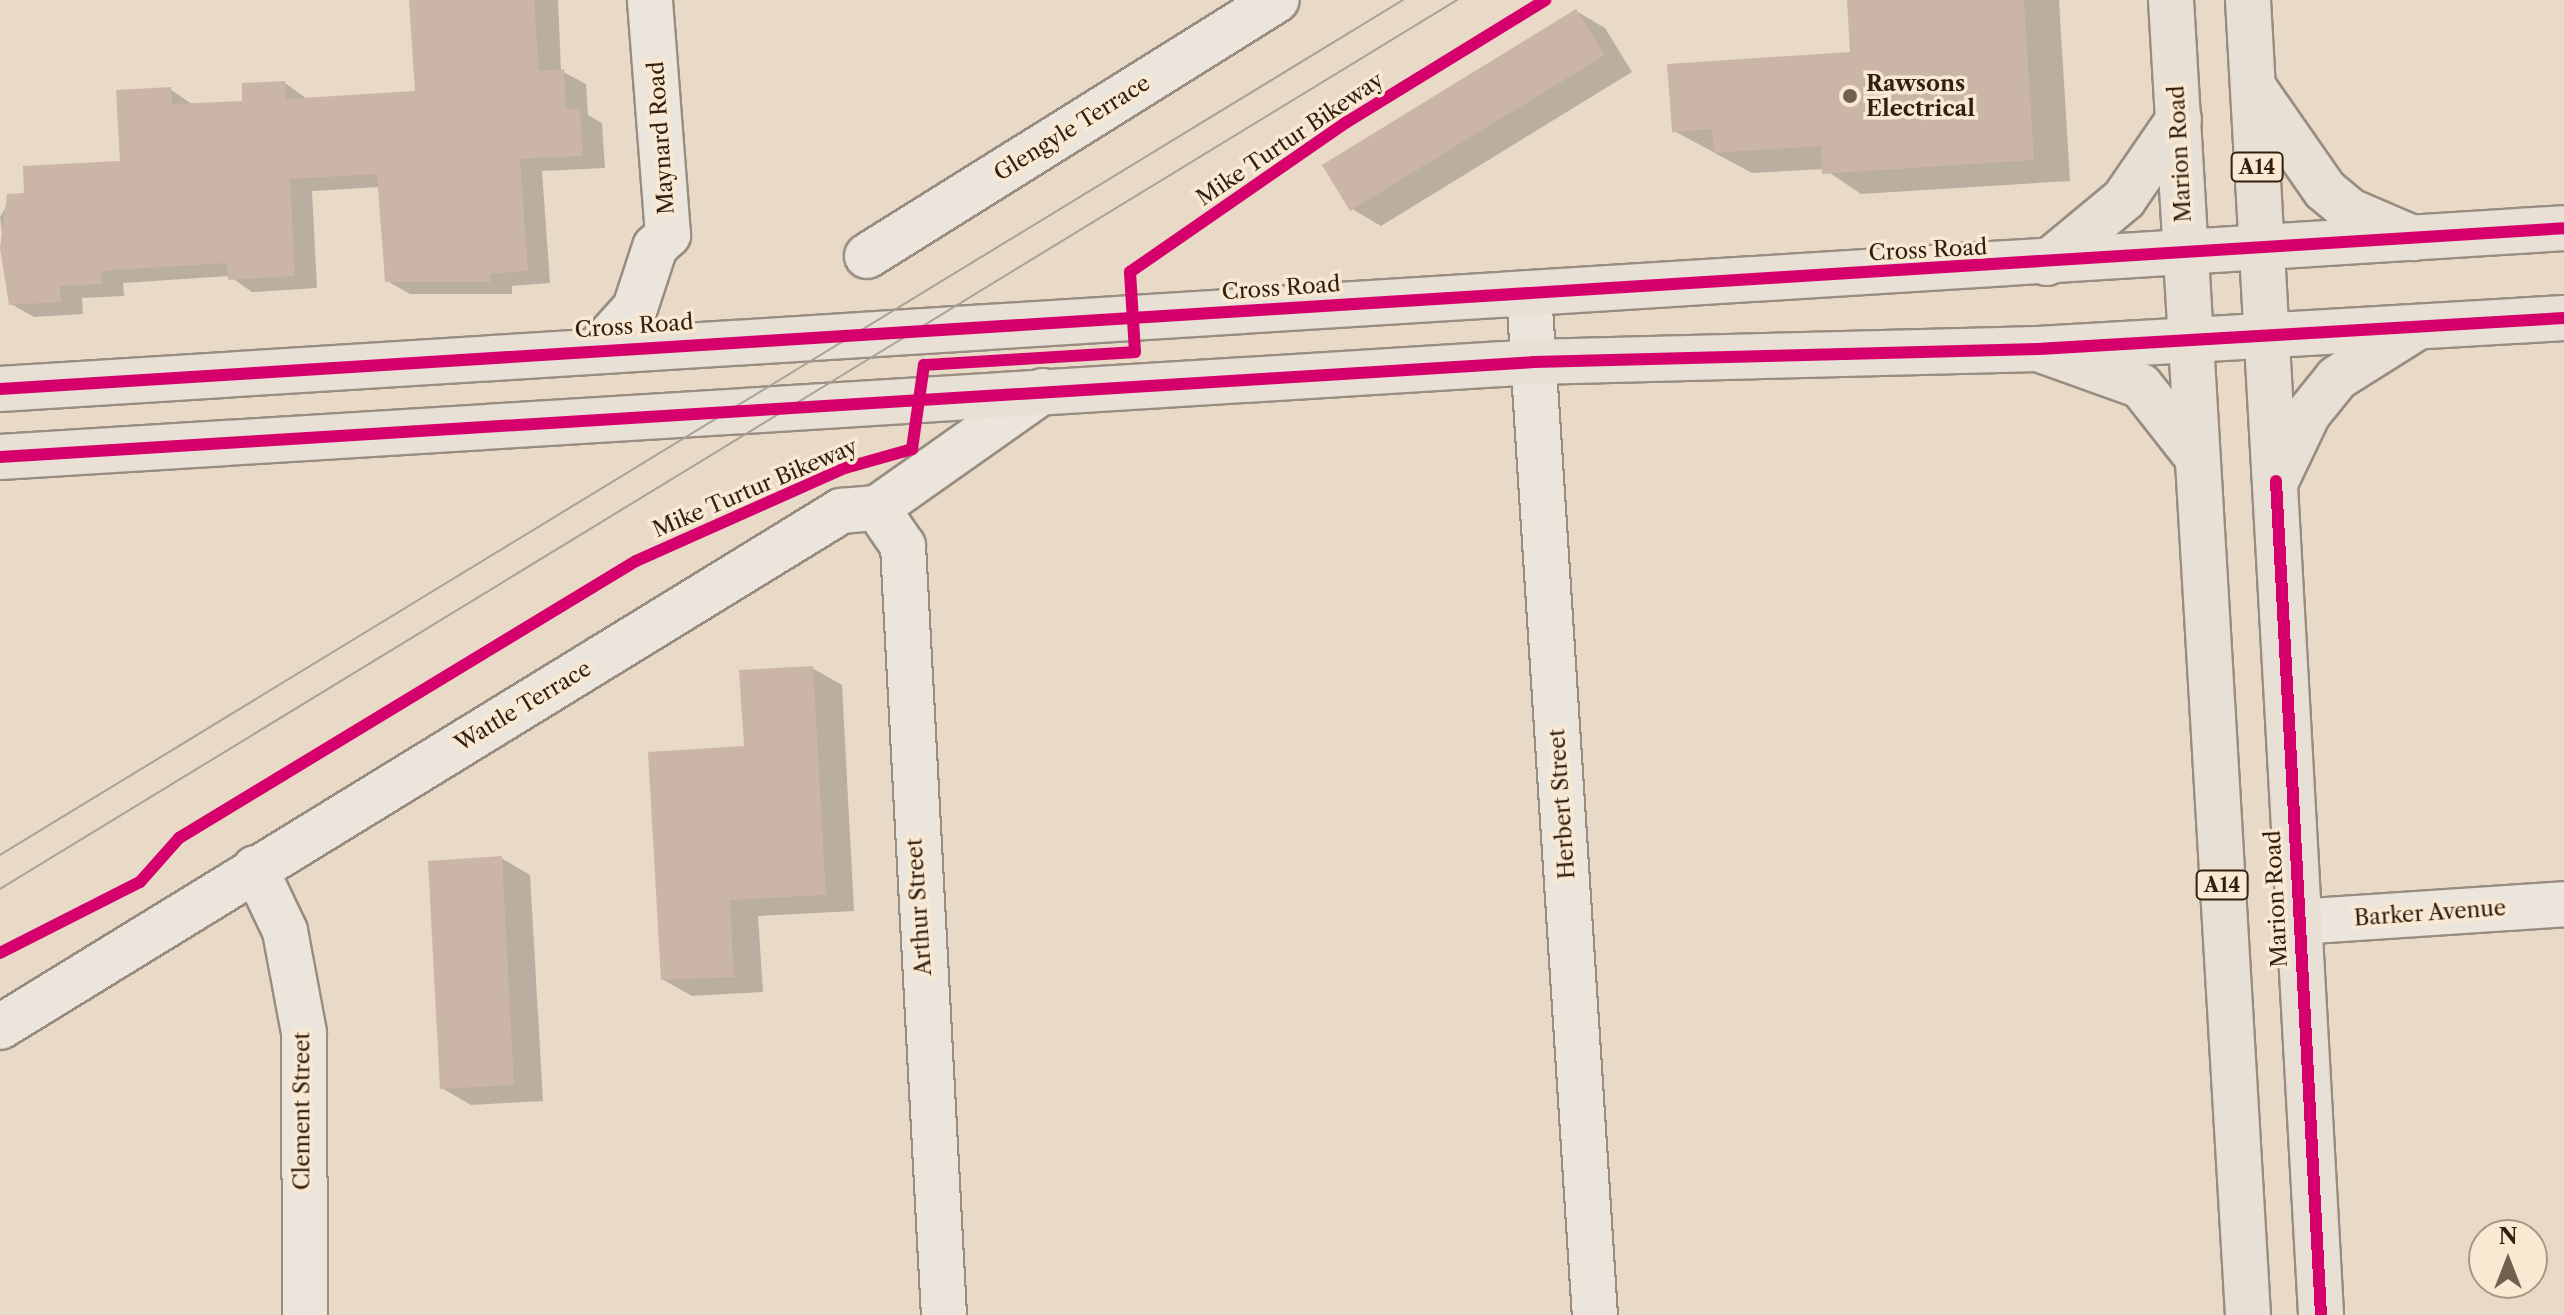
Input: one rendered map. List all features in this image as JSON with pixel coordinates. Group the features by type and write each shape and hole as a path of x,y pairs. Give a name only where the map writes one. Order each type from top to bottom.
{"main road":[{"name":"Marion Road","path":"2171,0 2248,1315"},
{"name":"Marion Road","path":"2248,0 2276,481 2296,922 2321,1315"},
{"path":"2253,86 2325,190 2350,211 2413,238"},
{"path":"2047,263 2124,199 2179,119"},
{"name":"Cross Road","path":"0,389 598,349 2047,263 2564,228"},
{"path":"0,457 919,405 1043,391 1534,362 2038,349 2564,318"},
{"path":"2276,481 2308,414 2337,378 2416,328"},
{"path":"2038,349 2141,386 2196,456"}],"street":[{"name":"Maynard Road","path":"598,349 635,308 655,247 668,235 650,0"},
{"name":"Glengyle Terrace","path":"867,256 1276,0"},
{"name":"Herbert Street","path":"1529,293 1595,1315"},
{"name":"Wattle Terrace","path":"0,1027 841,511 877,508 1043,391"},
{"name":"Arthur Street","path":"877,508 903,546 944,1315"},
{"name":"Clement Street","path":"255,868 285,931 304,1033 305,1315"},
{"name":"Barker Avenue","path":"2296,922 2564,904"}],"building":[{"path":"409,0 534,0 539,71 564,69 566,109 580,108 583,156 520,159 528,271 490,274 490,282 385,282 377,174 290,179 295,276 228,280 227,263 101,271 102,284 60,286 61,302 9,305 0,248 7,194 24,193 23,166 120,161 116,90 171,87 172,104 242,101 242,83 285,81 286,99 415,91"},
{"name":"Rawsons Electrical","path":"1847,0 2024,0 2034,160 1822,174 1821,146 1714,153 1712,129 1672,132 1667,64 1850,52"},
{"path":"1576,9 1605,55 1350,211 1322,165"},
{"path":"813,666 826,895 730,900 734,977 661,980 648,752 744,746 739,670"},
{"path":"502,856 514,1085 440,1089 428,861"}],"tram line":[{"path":"0,855 1403,0"},
{"path":"0,889 1457,0"}],"cycle path":[{"name":"Mike Turtur Bikeway","path":"0,953 140,882 179,838 636,561 845,468 912,449 924,365 1135,352 1130,272 1347,122 1545,0"},
{"path":"0,389 2564,228"},
{"path":"0,457 1534,362 2038,349 2564,318"},
{"path":"2276,481 2321,1315"}],"place":[{"name":"Rawsons Electrical","path":"1850,96"}]}
